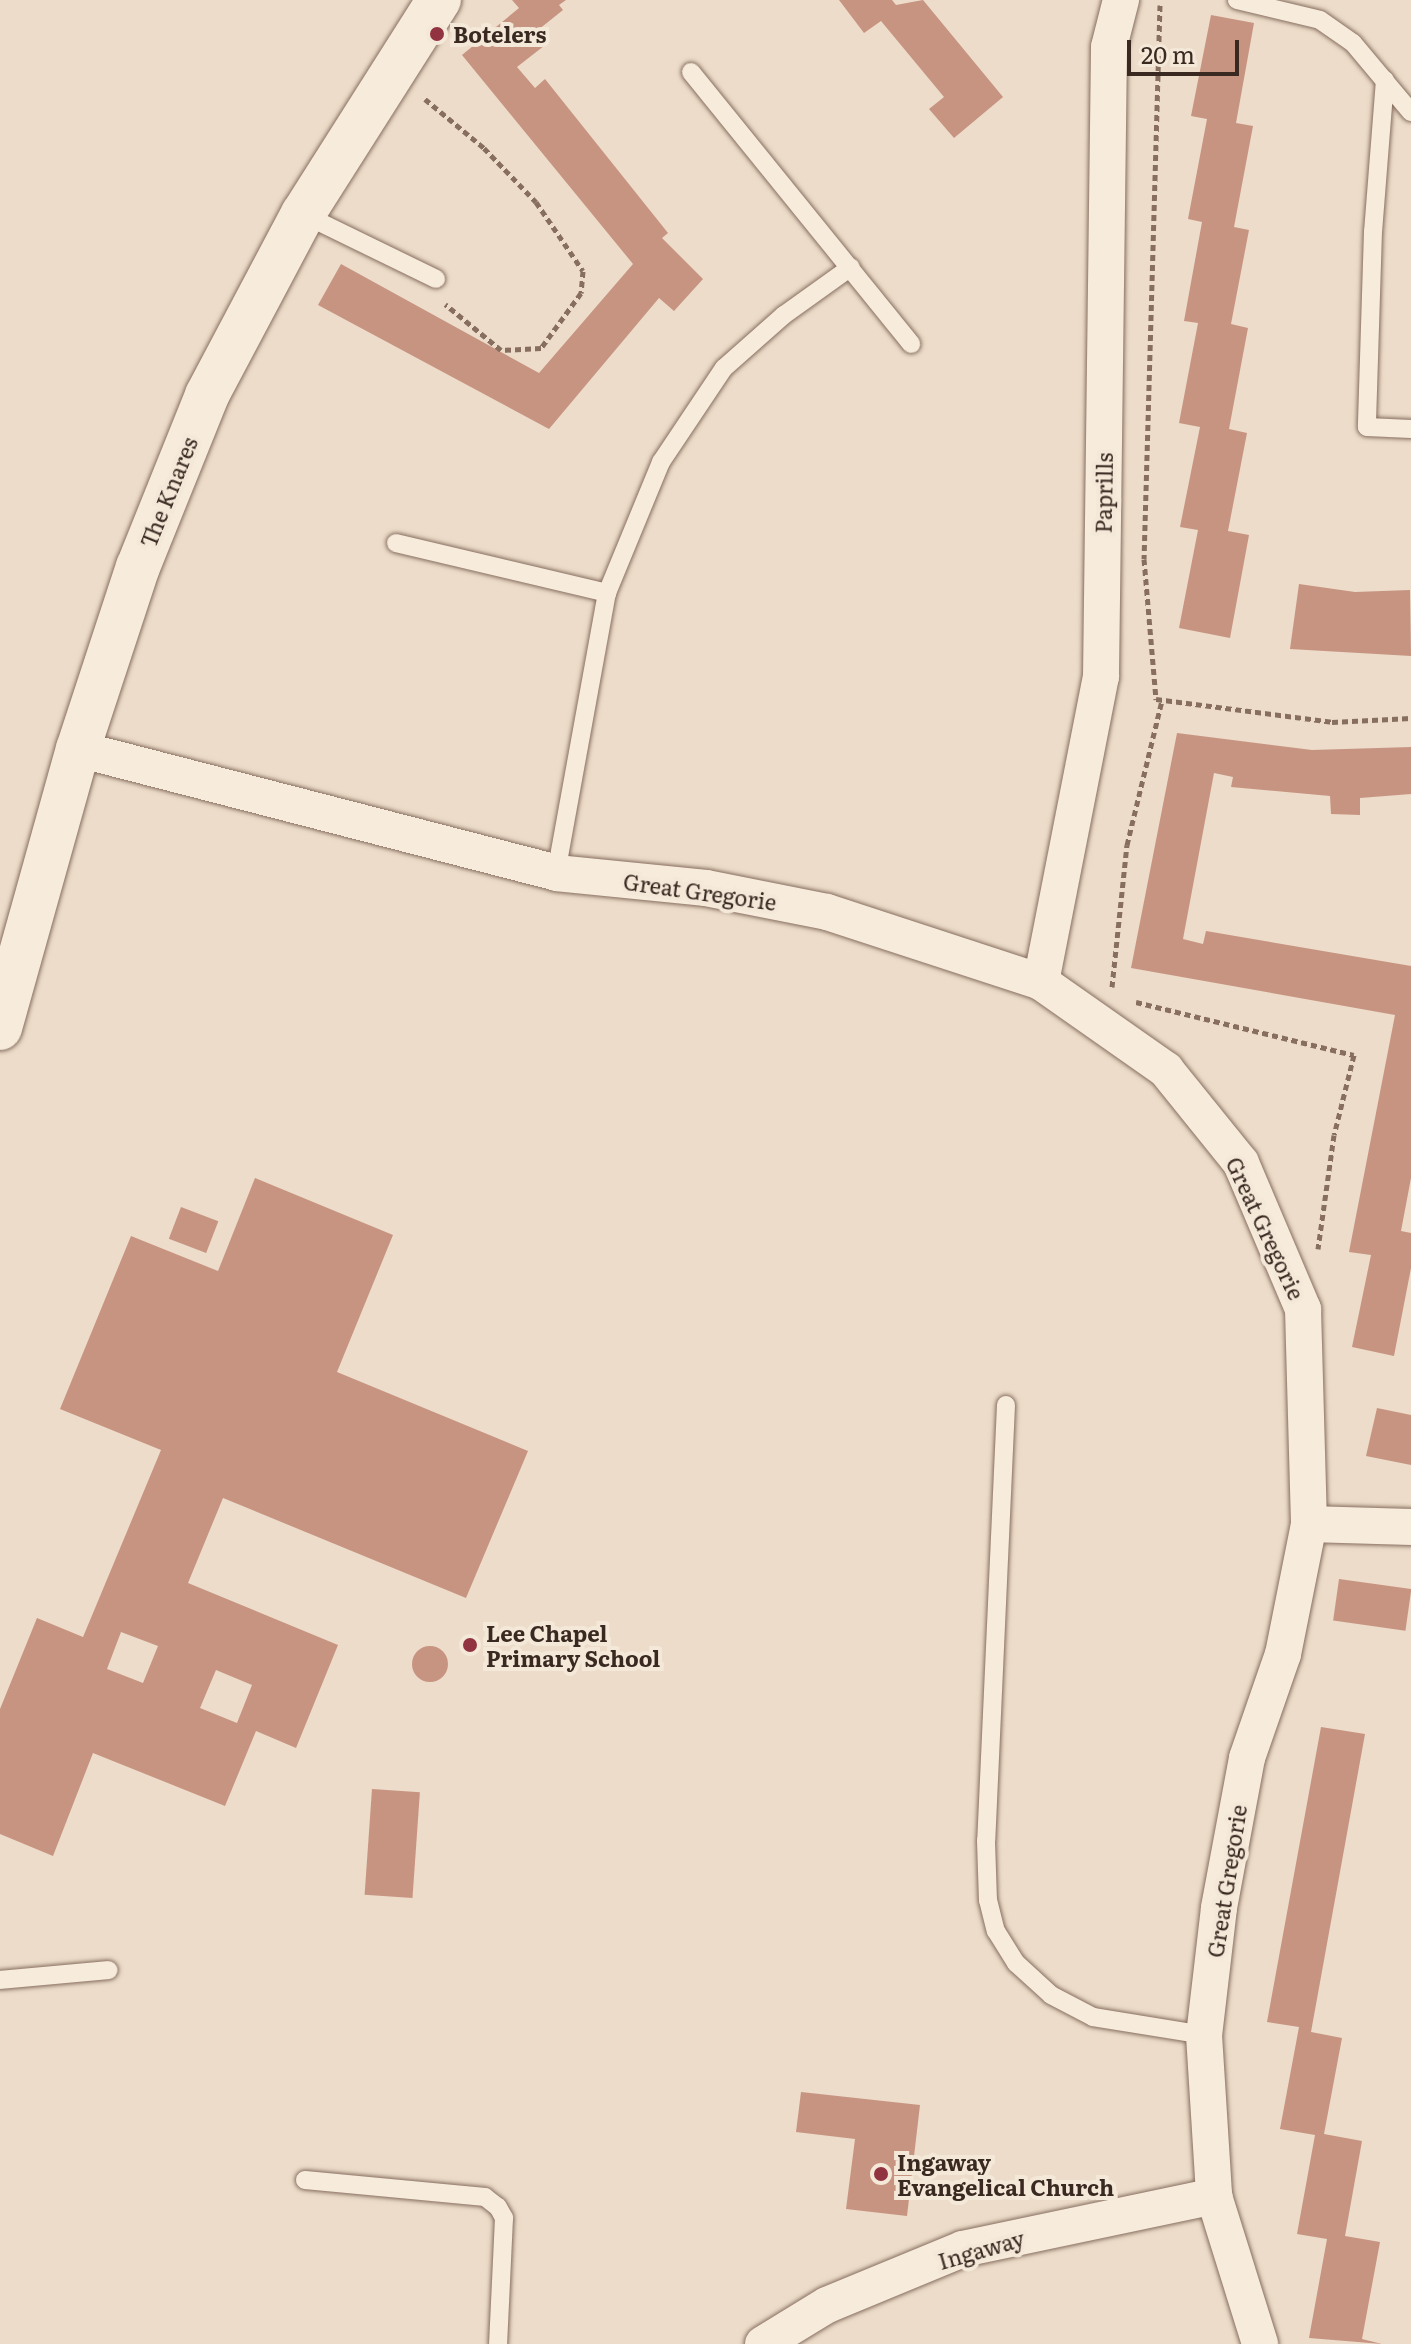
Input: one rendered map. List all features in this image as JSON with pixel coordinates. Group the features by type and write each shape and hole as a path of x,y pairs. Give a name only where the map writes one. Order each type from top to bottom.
{"street":[{"name":"The Knares","path":"0,1028 14,932 138,567 207,395 303,214 439,0"},
{"name":"Paprills","path":"1041,982 1101,677 1109,47 1121,0"},
{"name":"Great Gregorie","path":"78,749 556,873 706,888 827,912 1041,982 1166,1070 1241,1163 1303,1309 1309,1524 1283,1654 1247,1758 1219,1908 1204,2035 1214,2196 1260,2344"},
{"path":"1309,1524 1411,1527"},
{"name":"Ingaway","path":"763,2344 827,2305 963,2249 1214,2196"}],"lane":[{"path":"1237,0 1320,20 1353,43 1411,112"},
{"path":"691,72 911,344"},
{"path":"1385,80 1373,231 1367,427 1411,429"},
{"path":"303,214 436,279"},
{"path":"556,873 607,593 661,462 724,368 784,315 851,267"},
{"path":"396,543 607,593"},
{"path":"1006,1405 986,1841 988,1900 996,1931 1027,1974 1051,1995 1093,2017 1204,2035"},
{"path":"0,1980 109,1970"},
{"path":"305,2180 485,2197 498,2207 504,2218 498,2344"}],"path":[{"path":"1160,0 1144,559 1156,699 1332,722 1411,718"},
{"path":"412,89 484,148 536,202 583,271 581,293 541,348 501,350 441,301"},
{"path":"1111,996 1127,845 1162,700"},
{"path":"1127,1000 1354,1055 1334,1135 1318,1259"}],"building":[{"path":"512,0 566,0 559,5 563,10 538,30 549,42 517,67 535,88 545,79 668,233 662,238 703,279 674,311 659,298 549,429 318,305 341,264 539,373 633,264 462,55 519,8"},
{"path":"839,0 892,0 896,5 923,0 1003,97 954,138 929,109 944,97 881,21 864,33"},
{"path":"1211,15 1254,23 1236,123 1253,126 1234,227 1249,230 1231,324 1248,328 1229,429 1247,433 1228,531 1249,535 1230,638 1179,628 1198,530 1180,527 1200,427 1179,423 1198,323 1184,321 1202,222 1188,219 1207,119 1191,116"},
{"path":"1299,584 1355,592 1410,590 1411,656 1290,649"},
{"path":"1177,733 1312,750 1411,747 1411,794 1360,798 1360,815 1331,814 1330,796 1231,787 1233,777 1214,773 1183,939 1203,944 1206,931 1411,966 1411,1178 1401,1231 1411,1233 1411,1268 1394,1356 1352,1347 1371,1255 1349,1252 1395,1015 1131,968"},
{"path":"255,1178 393,1235 337,1372 528,1451 466,1598 223,1498 188,1583 338,1645 296,1748 256,1731 225,1806 93,1753 53,1856 0,1834 0,1709 37,1618 83,1637 161,1450 60,1409 131,1236 218,1271","holes":["121,1632 158,1646 143,1683 107,1669","216,1670 252,1685 237,1723 200,1708"]},
{"path":"181,1207 218,1221 206,1253 169,1239"},
{"path":"1377,1408 1411,1415 1411,1465 1366,1456"},
{"path":"1339,1579 1411,1589 1405,1631 1333,1621"},
{"path":"430,1646 442,1652 448,1664 442,1676 430,1682 418,1676 412,1664 418,1652"},
{"path":"1321,1727 1365,1734 1311,2032 1342,2038 1324,2134 1362,2141 1345,2236 1380,2242 1362,2339 1382,2344 1309,2338 1327,2239 1297,2234 1315,2135 1280,2129 1299,2027 1267,2022"},
{"path":"372,1789 420,1792 412,1898 365,1895"},
{"name":"Ingaway Evangelical Church","path":"801,2092 920,2105 907,2216 846,2209 855,2139 796,2132"}],"place":[{"name":"Botelers","path":"437,34"},
{"name":"Lee Chapel Primary School","path":"470,1645"},
{"name":"Ingaway Evangelical Church","path":"881,2174"}]}
